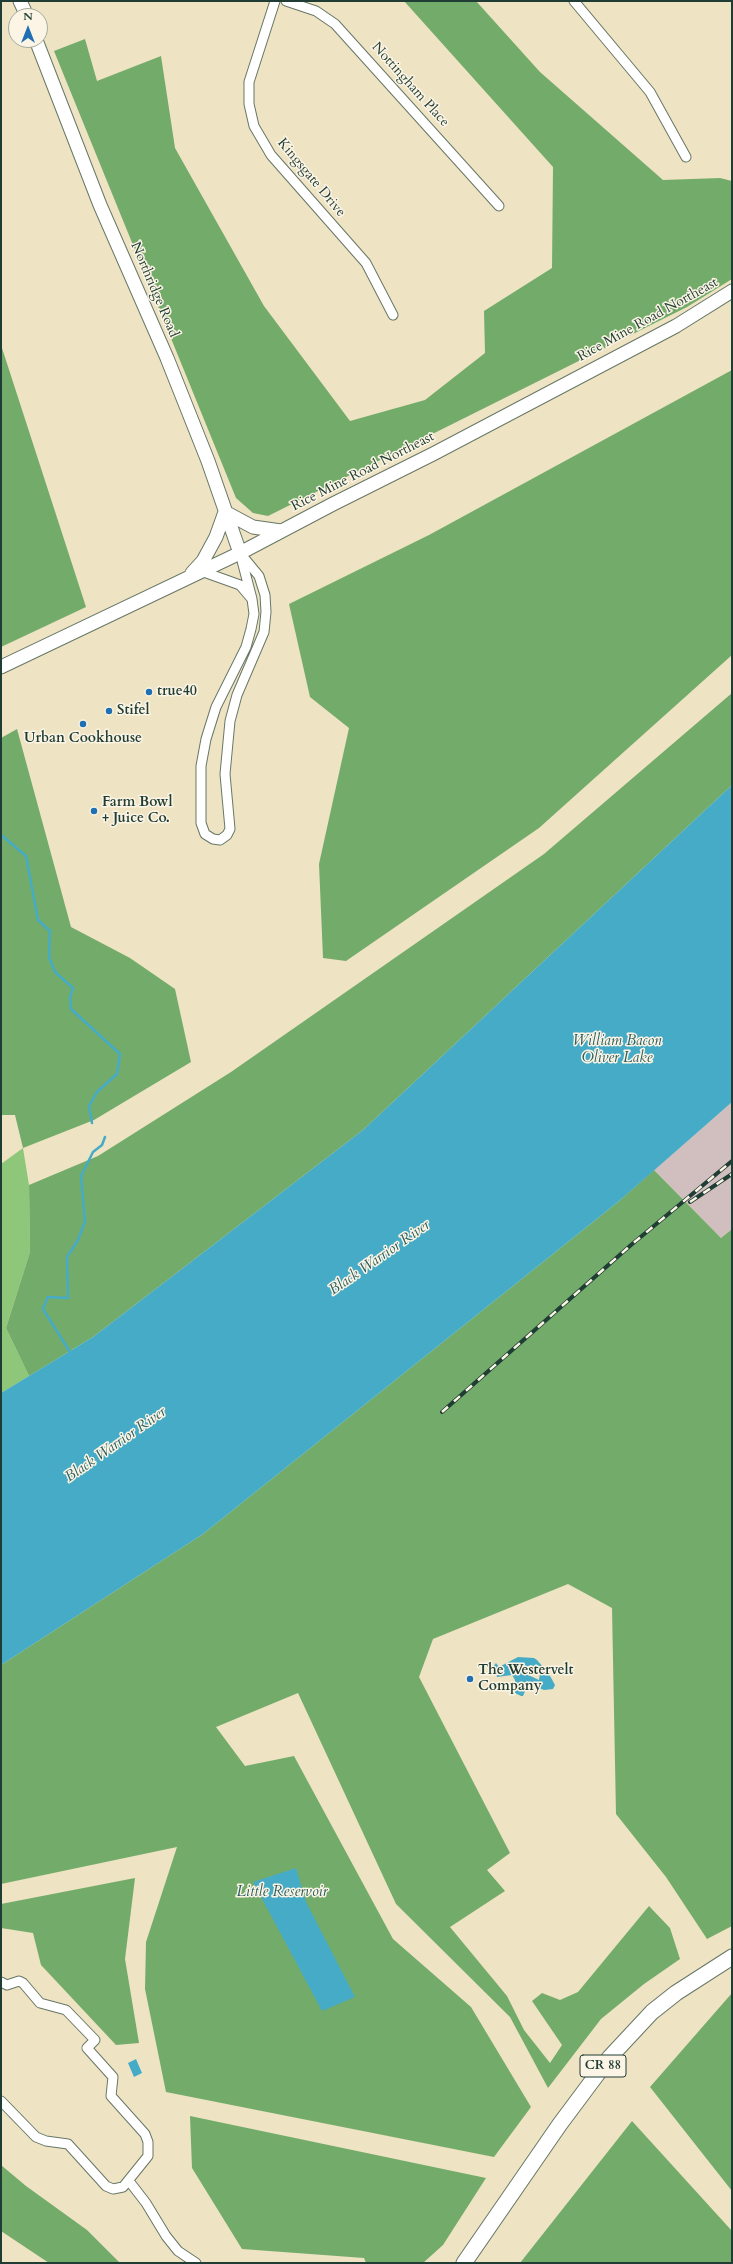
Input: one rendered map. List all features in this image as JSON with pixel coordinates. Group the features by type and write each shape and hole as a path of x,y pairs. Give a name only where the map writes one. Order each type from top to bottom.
{"main road":[{"name":"Northridge Road","path":"39,48 100,205 176,380 208,461 240,553"},
{"name":"Rice Mine Road Northeast","path":"1,667 240,553 433,454 669,329 732,291"},
{"path":"188,577 206,555 216,537 225,512 253,527 281,531"},
{"name":"CR 88","path":"464,2263 560,2124 610,2057 652,2012 676,1993 732,1957"}],"street":[{"name":"Kingsgate Drive","path":"275,1 250,82 249,104 254,126 271,155 366,263 393,315"},
{"name":"Nottingham Place","path":"286,1 316,11 335,24 499,206"},
{"path":"574,1 650,92 686,157"},
{"path":"240,553 259,576 265,595 264,632 237,695 230,721 225,774 230,829 227,835 220,840 213,839 205,834 201,823 200,783 206,739 216,707 246,647 254,614 252,599 240,553"},
{"path":"201,571 240,585 252,599"},
{"path":"1,1982 7,1985 19,1981 23,1983 40,2003 66,2010 95,2040 87,2048 113,2077 111,2096 139,2126 148,2142 148,2156 129,2181 118,2189 106,2186 68,2144 46,2141 36,2137 1,2102"},
{"path":"129,2181 146,2203 166,2236 178,2251 196,2263"}],"shaded area":[{"path":"732,1102 732,1229 721,1238 654,1170"}],"green space":[{"path":"404,1 476,1 540,72 663,180 720,178 732,181 732,279 687,307 268,516 253,513 236,498 54,51 85,39 97,81 161,56 175,148 264,306 350,421 425,400 485,353 484,311 552,268 553,167"},
{"path":"1,345 86,607 1,647"},
{"path":"732,370 732,655 539,828 346,961 323,958 319,864 349,728 310,697 289,604 429,535"},
{"path":"732,693 732,785 363,1130 93,1337 29,1376 6,1328 30,1252 29,1185 98,1156 231,1072 544,854"},
{"path":"17,729 71,927 130,958 175,989 191,1062 94,1120 23,1148 15,1115 1,1115 1,738"},
{"path":"23,1148 29,1185 30,1252 6,1328 29,1376 1,1393 1,1164"},
{"path":"654,1170 721,1238 732,1229 732,1926 707,1939 666,1877 616,1814 612,1608 568,1584 433,1639 419,1677 510,1853 487,1870 505,1891 450,1927 507,1996 524,2030 550,2063 562,2045 532,2001 542,1993 560,2000 578,1992 649,1906 670,1928 680,1959 644,1984 601,2019 548,2088 510,2017 396,1904 298,1693 216,1727 245,1766 294,1756 393,1939 471,2007 531,2107 494,2157 166,2092 145,1989 146,1942 177,1847 1,1884 1,1665 203,1534 618,1202"},
{"path":"135,1878 125,1959 139,2043 116,2045 41,1965 33,1933 1,1928 1,1904"},
{"path":"732,1993 732,2191 650,2087"},
{"path":"190,2116 486,2178 443,2245 423,2263 366,2263 364,2258 242,2249 192,2168"},
{"path":"632,2121 732,2231 732,2263 520,2263"},
{"path":"1,2165 26,2186 87,2230 120,2263 49,2263 1,2231"}],"water":[{"name":"William Bacon Oliver Lake","path":"732,785 732,1102 618,1202 203,1534 1,1665 1,1393 93,1337 363,1130"},
{"path":"518,1657 534,1658 549,1674 555,1685 553,1689 544,1690 528,1684 523,1696 521,1696 515,1693 515,1680 512,1675 497,1677 493,1667 496,1663 499,1667","holes":["531,1665 540,1673 539,1680 526,1674 528,1666"]},
{"name":"Little Reservoir","path":"296,1868 306,1902 355,1997 322,2011 253,1882"},
{"path":"136,2059 142,2073 134,2077 128,2063"}],"waterway":[{"path":"1,835 26,856 38,920 50,931 49,957 55,972 73,988 70,997 71,1009 120,1054 117,1074 97,1092 89,1106 92,1123"},
{"path":"70,1352 43,1309 48,1297 68,1298 67,1257 78,1240 85,1221 81,1176 93,1152 102,1145 105,1137"}],"railway":[{"path":"442,1412 631,1245 732,1161"},
{"path":"690,1202 732,1174"}],"place":[{"name":"true40","path":"149,692"},
{"name":"Stifel","path":"109,711"},
{"name":"Urban Cookhouse","path":"83,724"},
{"name":"Farm Bowl + Juice Co.","path":"94,811"},
{"name":"The Westervelt Company","path":"470,1679"}],"water label":[{"name":"Black Warrior River","path":"380,1258"},
{"name":"Black Warrior River","path":"116,1445"}]}
